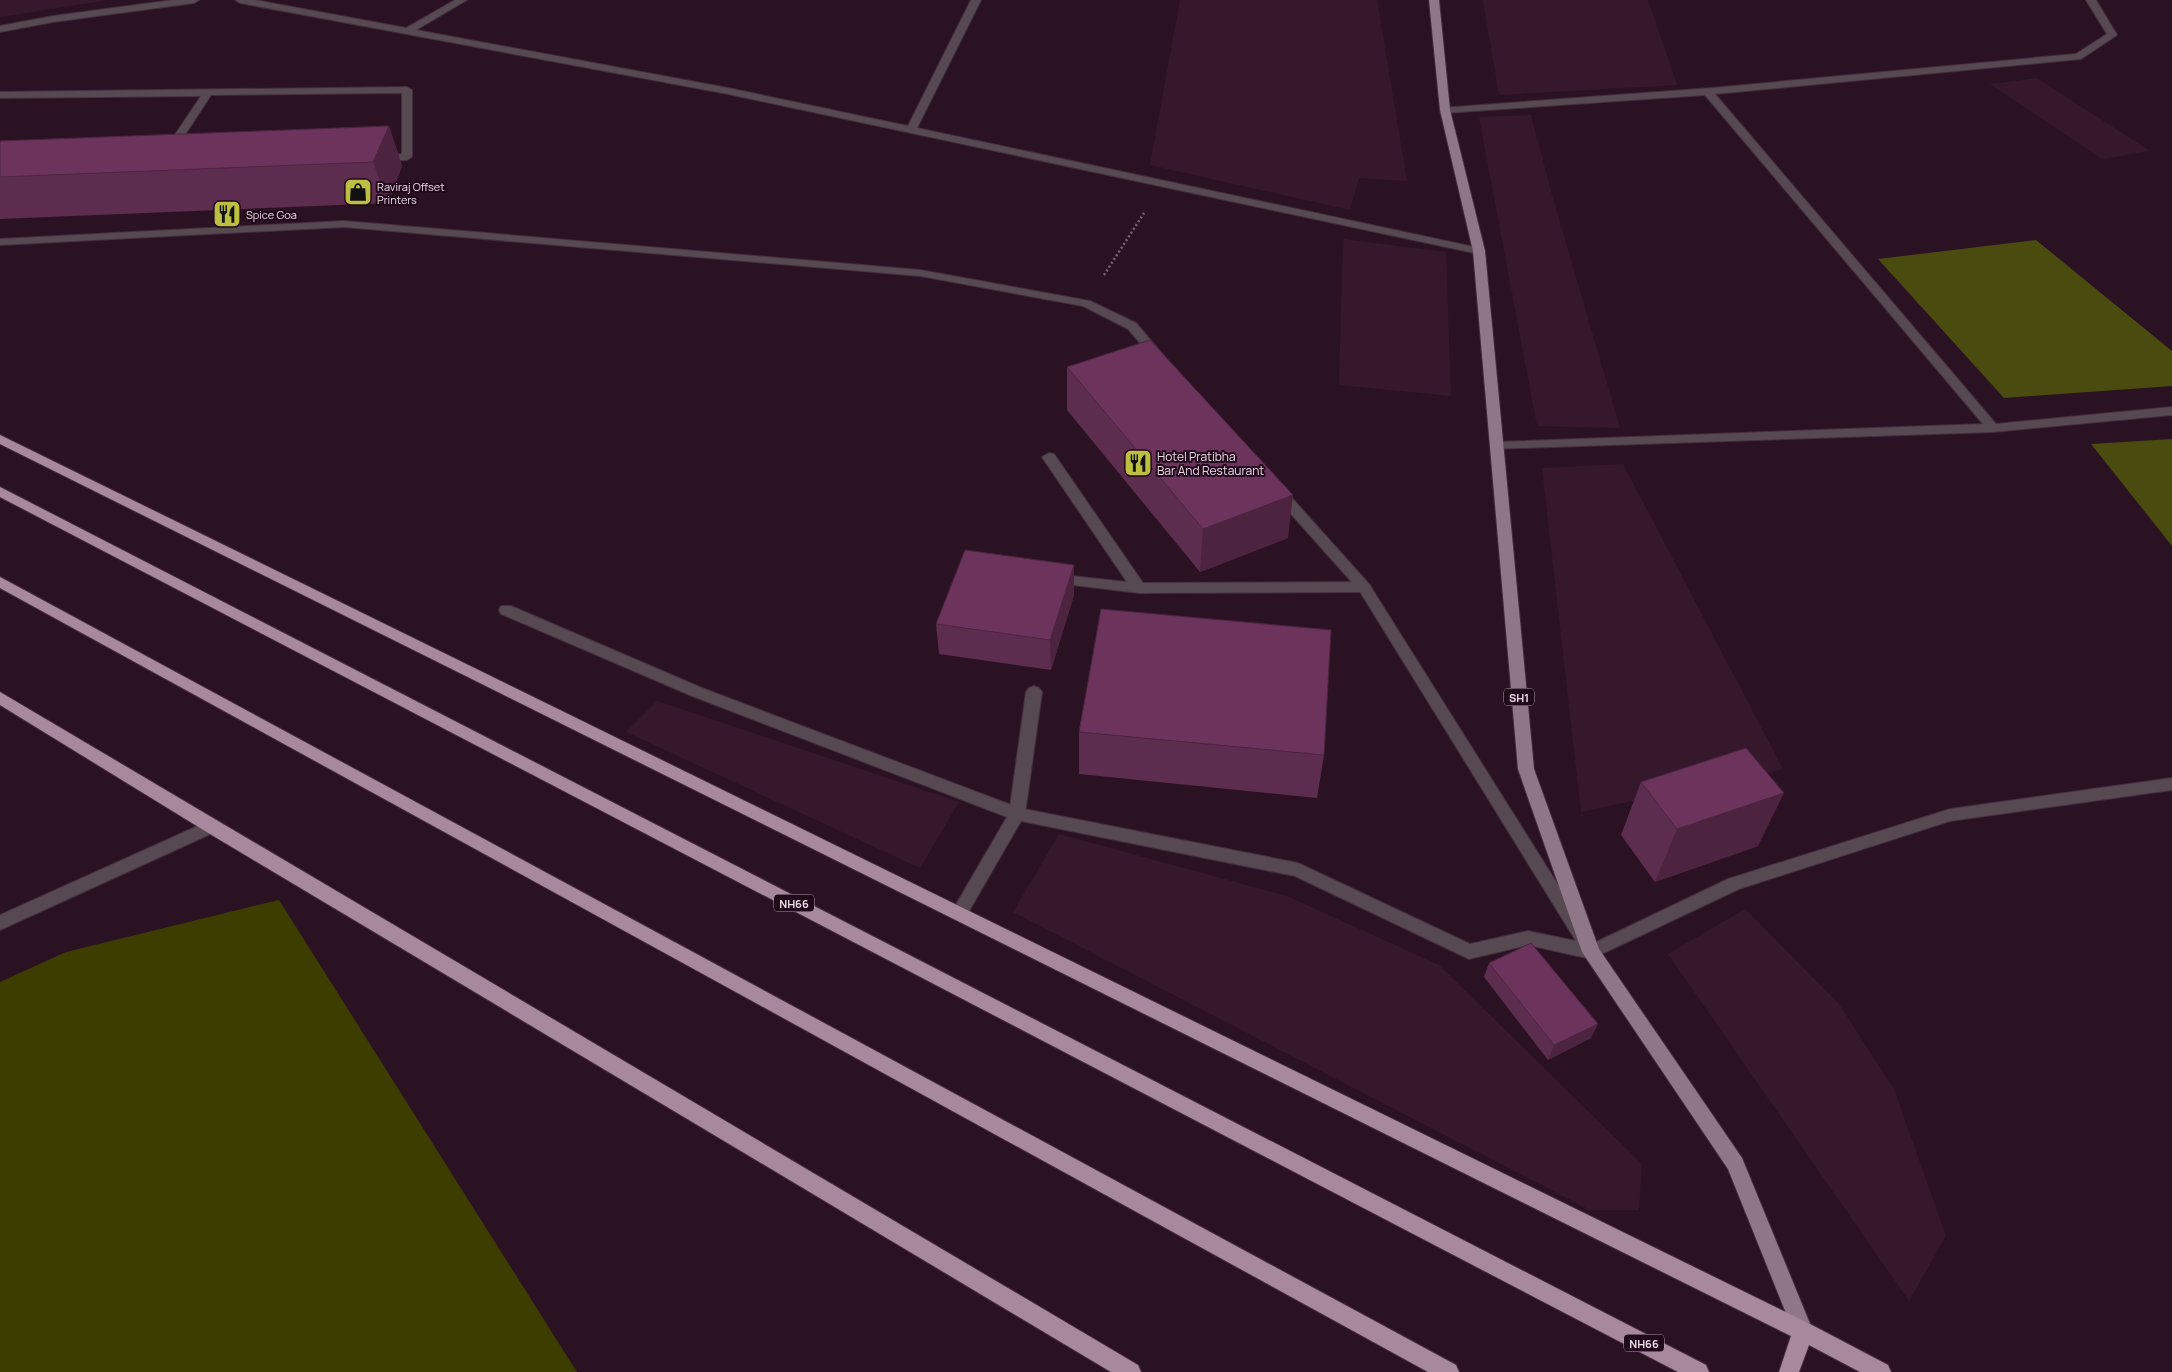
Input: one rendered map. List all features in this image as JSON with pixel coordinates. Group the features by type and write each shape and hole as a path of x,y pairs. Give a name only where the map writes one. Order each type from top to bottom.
{"highway":[{"path":"0,439 1803,1331 1881,1372"},
{"name":"NH66","path":"0,491 1699,1372"},
{"path":"0,582 1449,1372"},
{"path":"0,698 211,826 1132,1372"},
{"path":"1789,1372 1803,1331"}],"main road":[{"name":"SH1","path":"1434,0 1445,110 1478,251 1526,769 1591,952 1735,1164 1803,1331"}],"street":[{"path":"0,29 53,19 194,0"},
{"path":"240,0 728,91 1478,251"},
{"path":"409,30 462,0"},
{"path":"911,130 976,0"},
{"path":"1445,110 1708,92 2078,57 2112,35 2091,0"},
{"path":"0,95 407,90 407,157 367,158"},
{"path":"162,162 208,92"},
{"path":"1708,92 1994,428"},
{"path":"0,242 344,224 920,273 1086,303 1132,326 1165,364"},
{"path":"1496,446 1994,428 2172,411"},
{"path":"1049,456 1139,588"},
{"path":"1271,483 1364,587 1591,952"},
{"path":"1034,577 1139,588 1364,587"},
{"path":"506,610 696,692 1017,814 1298,870 1469,952 1528,938 1591,952 1734,884 1950,815 2172,784"},
{"path":"959,913 1017,814 1034,692"},
{"path":"0,923 211,826"}],"path":[{"path":"1086,303 1164,184"}],"shaded area":[{"path":"0,0 109,0 0,17"},
{"path":"1180,0 1377,0 1407,181 1359,178 1350,210 1150,165"},
{"path":"1483,0 1648,0 1677,85 1499,95"},
{"path":"2037,78 2150,151 2102,159 1990,84"},
{"path":"1531,115 1552,195 1620,428 1537,426 1479,117"},
{"path":"1343,239 1446,252 1451,396 1339,385"},
{"path":"2036,240 2172,351 2172,386 2004,398 1878,259"},
{"path":"2172,439 2172,546 2091,444"},
{"path":"1623,464 1783,769 1581,812 1542,468"},
{"path":"657,701 959,802 920,868 626,732"},
{"path":"1059,834 1287,896 1439,965 1642,1164 1639,1210 1590,1210 1013,912"},
{"path":"279,900 577,1372 0,1372 0,982 66,952"},
{"path":"1745,909 1839,1004 1894,1089 1946,1236 1909,1301 1668,954"}],"building":[{"path":"389,126 373,162 0,177 0,141"},
{"path":"1150,340 1293,495 1203,529 1067,367"},
{"path":"965,550 1074,565 1050,640 936,624"},
{"path":"1101,609 1331,630 1324,755 1079,732"},
{"path":"1746,748 1784,793 1677,829 1641,782"},
{"path":"1531,943 1598,1024 1554,1045 1489,963"}],"place":[{"name":"Raviraj Offset Printers","path":"358,192"},
{"name":"Spice Goa","path":"227,214"},
{"name":"Hotel Pratibha Bar And Restaurant","path":"1138,463"}]}
